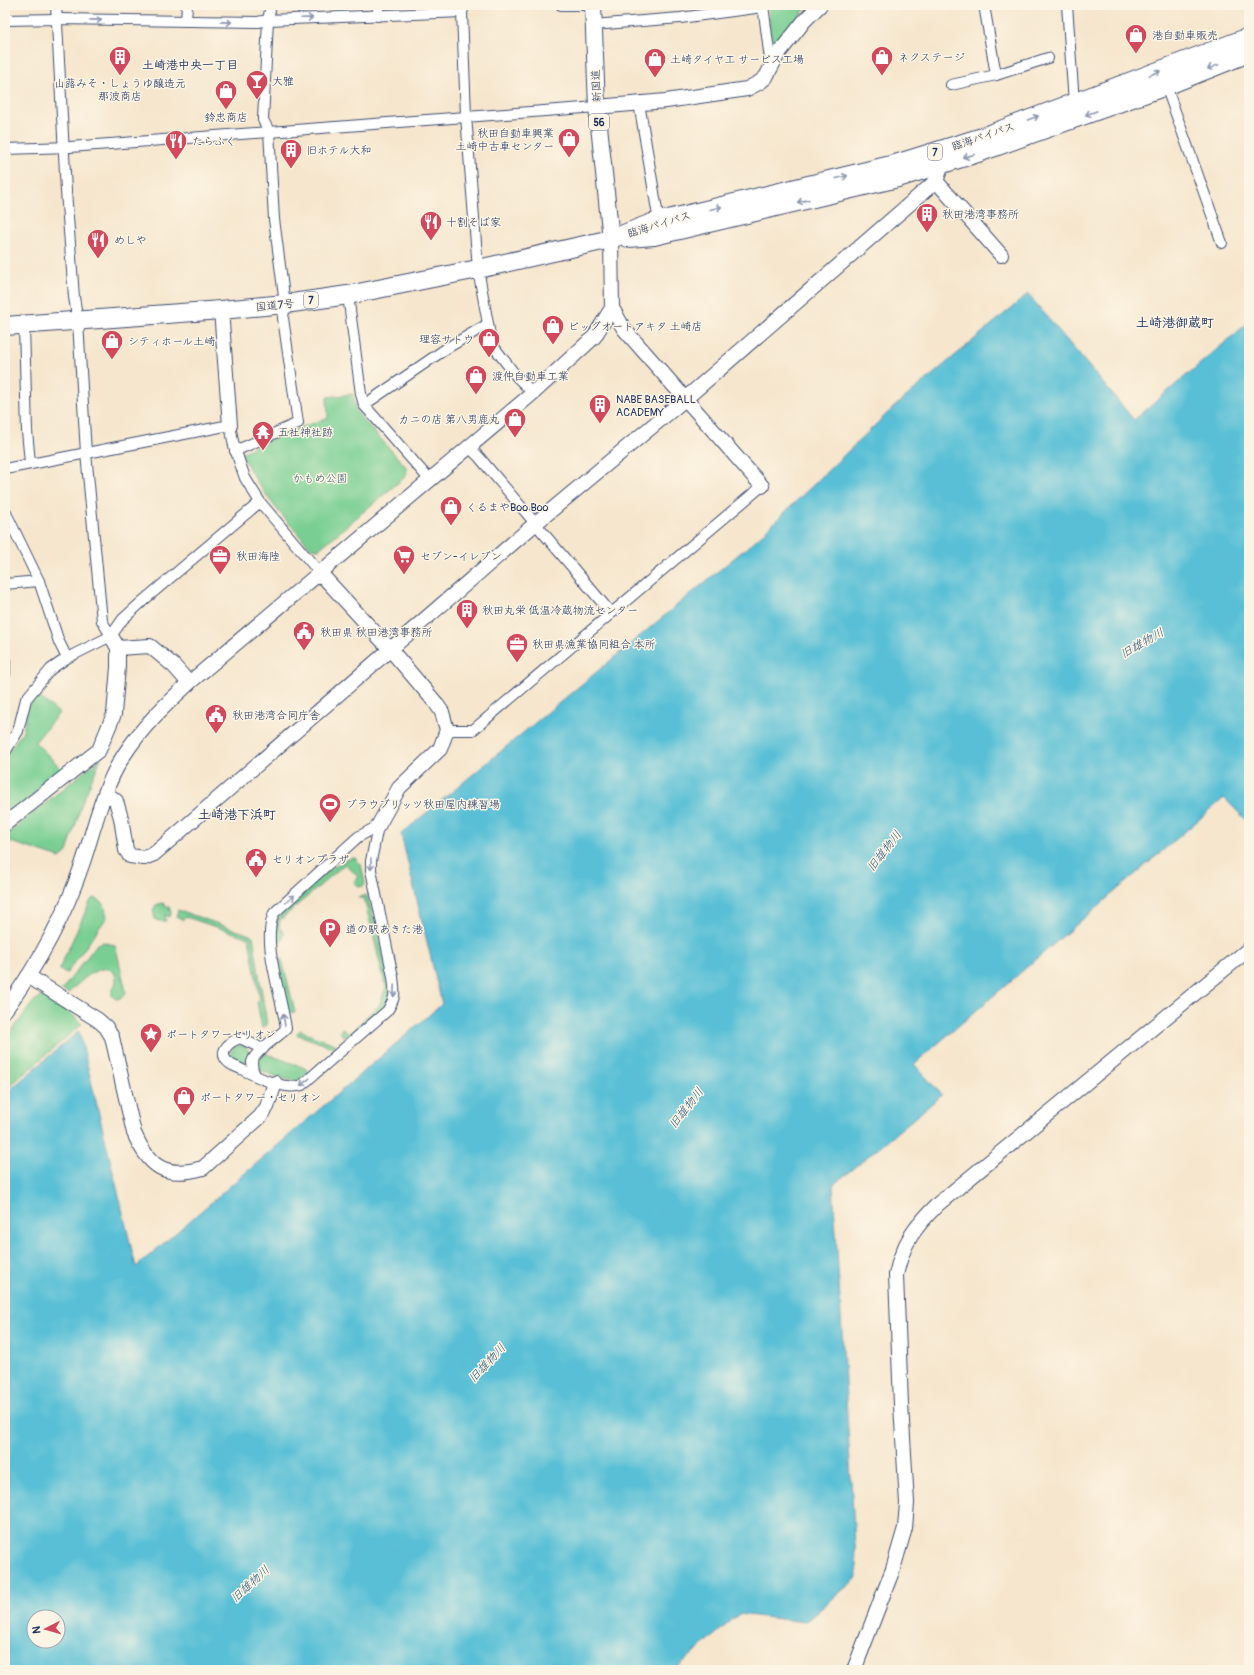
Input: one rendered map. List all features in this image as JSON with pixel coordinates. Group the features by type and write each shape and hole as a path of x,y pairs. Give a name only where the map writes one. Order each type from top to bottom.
{"highway":[{"name":"臨海バイパス","path":"611,239 654,236 898,178 982,137 1249,37"},
{"name":"臨海バイパス","path":"611,239 659,222 895,164 945,156 978,153 1166,86 1249,53"},
{"name":"国道7号","path":"5,326 78,322 221,310 285,304 348,295 478,269 611,239"}],"main road":[{"name":"新国道","path":"593,5 597,107 611,239"}],"street":[{"path":"5,824 99,750 114,714 118,667 115,642 102,621 86,453 78,322 74,297 56,5"},
{"path":"186,21 187,5"},
{"path":"235,451 298,423 283,318 285,304 274,219 269,131 263,120 270,5"},
{"path":"378,5 378,16"},
{"path":"561,5 593,5"},
{"path":"5,149 64,147 638,104 747,89 766,77 778,54 787,41 820,5"},
{"path":"984,5 996,75"},
{"path":"1067,5 1074,103"},
{"path":"593,25 680,18 763,6 771,67"},
{"path":"5,20 57,19 258,22 268,20 378,16 463,9 466,116 478,269 488,324 494,347 517,377 533,393"},
{"path":"951,84 996,75 1048,58"},
{"path":"1166,86 1222,243"},
{"path":"638,104 659,222"},
{"path":"106,793 116,801 121,818 126,850 130,856 144,858 154,854 536,523 685,399 936,182 945,156"},
{"path":"936,182 1001,255"},
{"path":"447,730 473,730 762,486 624,329 612,308 611,239"},
{"path":"348,295 364,405 429,479"},
{"path":"5,1010 48,944 72,892 106,793 123,756 138,734 189,682 533,393 594,337 612,308"},
{"path":"221,310 230,425 235,451 245,478 260,502 319,572 390,649 435,702 442,712 447,730 440,749 399,788 378,826 370,861 396,992 393,1002 387,1011 302,1085 296,1087 286,1087 225,1061 224,1055 226,1047 232,1041 240,1038 264,1049"},
{"path":"364,405 446,348 488,324"},
{"path":"24,326 27,431 30,463"},
{"path":"5,469 230,425"},
{"path":"468,447 479,457 536,523 611,613"},
{"path":"115,642 123,620 144,600 260,502"},
{"path":"5,511 39,581 59,642 67,658"},
{"path":"5,584 39,581"},
{"path":"5,752 18,731 26,699 51,669 67,658 115,642 150,646 174,666 189,682"},
{"path":"5,660 5,674"},
{"path":"255,1075 252,1067 252,1061 256,1055 286,1029 269,939 270,921 274,913 358,837 378,826"},
{"path":"854,1670 893,1569 905,1528 907,1503 901,1405 896,1275 900,1257 911,1235 922,1220 938,1204 1249,949"},
{"path":"28,976 84,1011 106,1027 112,1037 134,1133 146,1156 156,1165 166,1170 178,1172 202,1168 260,1117 267,1106 275,1083"}],"green space":[{"path":"768,6 808,6 779,40 774,40 770,36"},
{"name":"かもめ公園","path":"353,394 356,410 359,415 407,468 406,476 319,549 311,548 264,492 241,453 280,435 328,418 327,397"},
{"path":"36,694 59,713 35,742 64,771 5,819 5,757 23,731 28,706"},
{"path":"101,758 82,803 67,852 60,858 5,840 5,836"},
{"path":"355,858 361,864 365,884 364,886 358,887 354,882 358,876 345,864 280,920 279,927 284,933 283,940 281,941 276,939 274,933 275,927 280,915 327,872 347,860"},
{"path":"365,895 368,897 389,976 390,995 383,1007 356,1032 351,1035 343,1036 340,1032 342,1028 349,1034 379,1005 386,988 364,898 358,898"},
{"path":"95,898 104,904 107,917 67,973 60,970 60,967 91,900"},
{"path":"162,903 169,907 171,913 170,917 165,915 166,921 155,919 153,910 156,905"},
{"path":"178,910 253,936 267,1025 262,1028 257,1002 260,1000 249,938 186,917 182,920 176,917"},
{"path":"103,942 114,945 116,948 126,992 125,995 118,999 112,996 112,991 116,981 115,976 111,970 105,969 93,972 68,993 62,990 97,944"},
{"path":"281,959 295,1012 288,1013 278,962"},
{"path":"43,996 71,1013 82,1024 5,1090 5,1040 34,1001"},
{"path":"301,1030 335,1044 336,1047 334,1048 296,1034"},
{"path":"236,1045 244,1045 249,1050 247,1061 244,1063 236,1063 231,1058 231,1050"},
{"path":"267,1054 305,1068 308,1071 305,1077 300,1080 288,1080 262,1071 259,1061 263,1055"}],"water":[{"name":"旧雄物川","path":"1028,294 1134,420 1249,322 1249,823 1224,798 914,1064 942,1095 833,1185 857,1578 805,1622 739,1614 674,1670 5,1670 5,1094 79,1031 136,1267 442,1004 401,834 757,539 893,408"}],"place":[{"name":"港自動車販売","path":"1136,54"},
{"name":"山蕗みそ・しょうゆ醸造元 那波商店","path":"120,76"},
{"name":"ネクステージ","path":"882,76"},
{"name":"土崎タイヤ工 サービス工場","path":"655,78"},
{"name":"大雅","path":"257,100"},
{"name":"鈴忠商店","path":"226,110"},
{"name":"秋田自動車興業 土崎中古車センター","path":"569,158"},
{"name":"たらふく","path":"176,160"},
{"name":"旧ホテル大和","path":"291,170"},
{"name":"秋田港湾事務所","path":"927,234"},
{"name":"十割そば家","path":"431,242"},
{"name":"めしや","path":"98,260"},
{"name":"ビッグオートアキタ 土崎店","path":"553,346"},
{"name":"理容サトウ","path":"489,358"},
{"name":"シティホール土崎","path":"112,360"},
{"name":"渡仲自動車工業","path":"476,396"},
{"name":"NABE BASEBALL ACADEMY","path":"600,424"},
{"name":"カニの店 第八男鹿丸","path":"515,438"},
{"name":"五社神社跡","path":"263,452"},
{"name":"くるまやBoo Boo","path":"451,526"},
{"name":"秋田海陸","path":"220,576"},
{"name":"セブン-イレブン","path":"404,576"},
{"name":"秋田丸栄 低温冷蔵物流センター","path":"467,630"},
{"name":"秋田県 秋田港湾事務所","path":"304,652"},
{"name":"秋田県漁業協同組合 本所","path":"517,664"},
{"name":"秋田港湾合同庁舎","path":"216,734"},
{"name":"ブラウブリッツ秋田屋内練習場","path":"330,824"},
{"name":"セリオンプラザ","path":"256,878"},
{"name":"道の駅あきた港","path":"330,948"},
{"name":"ポートタワーセリオン","path":"151,1054"},
{"name":"ポートタワー・セリオン","path":"184,1116"}],"district":[{"name":"土崎港中央一丁目","path":"190,65"},
{"name":"土崎港御蔵町","path":"1175,322"},
{"name":"土崎港下浜町","path":"237,814"}]}
